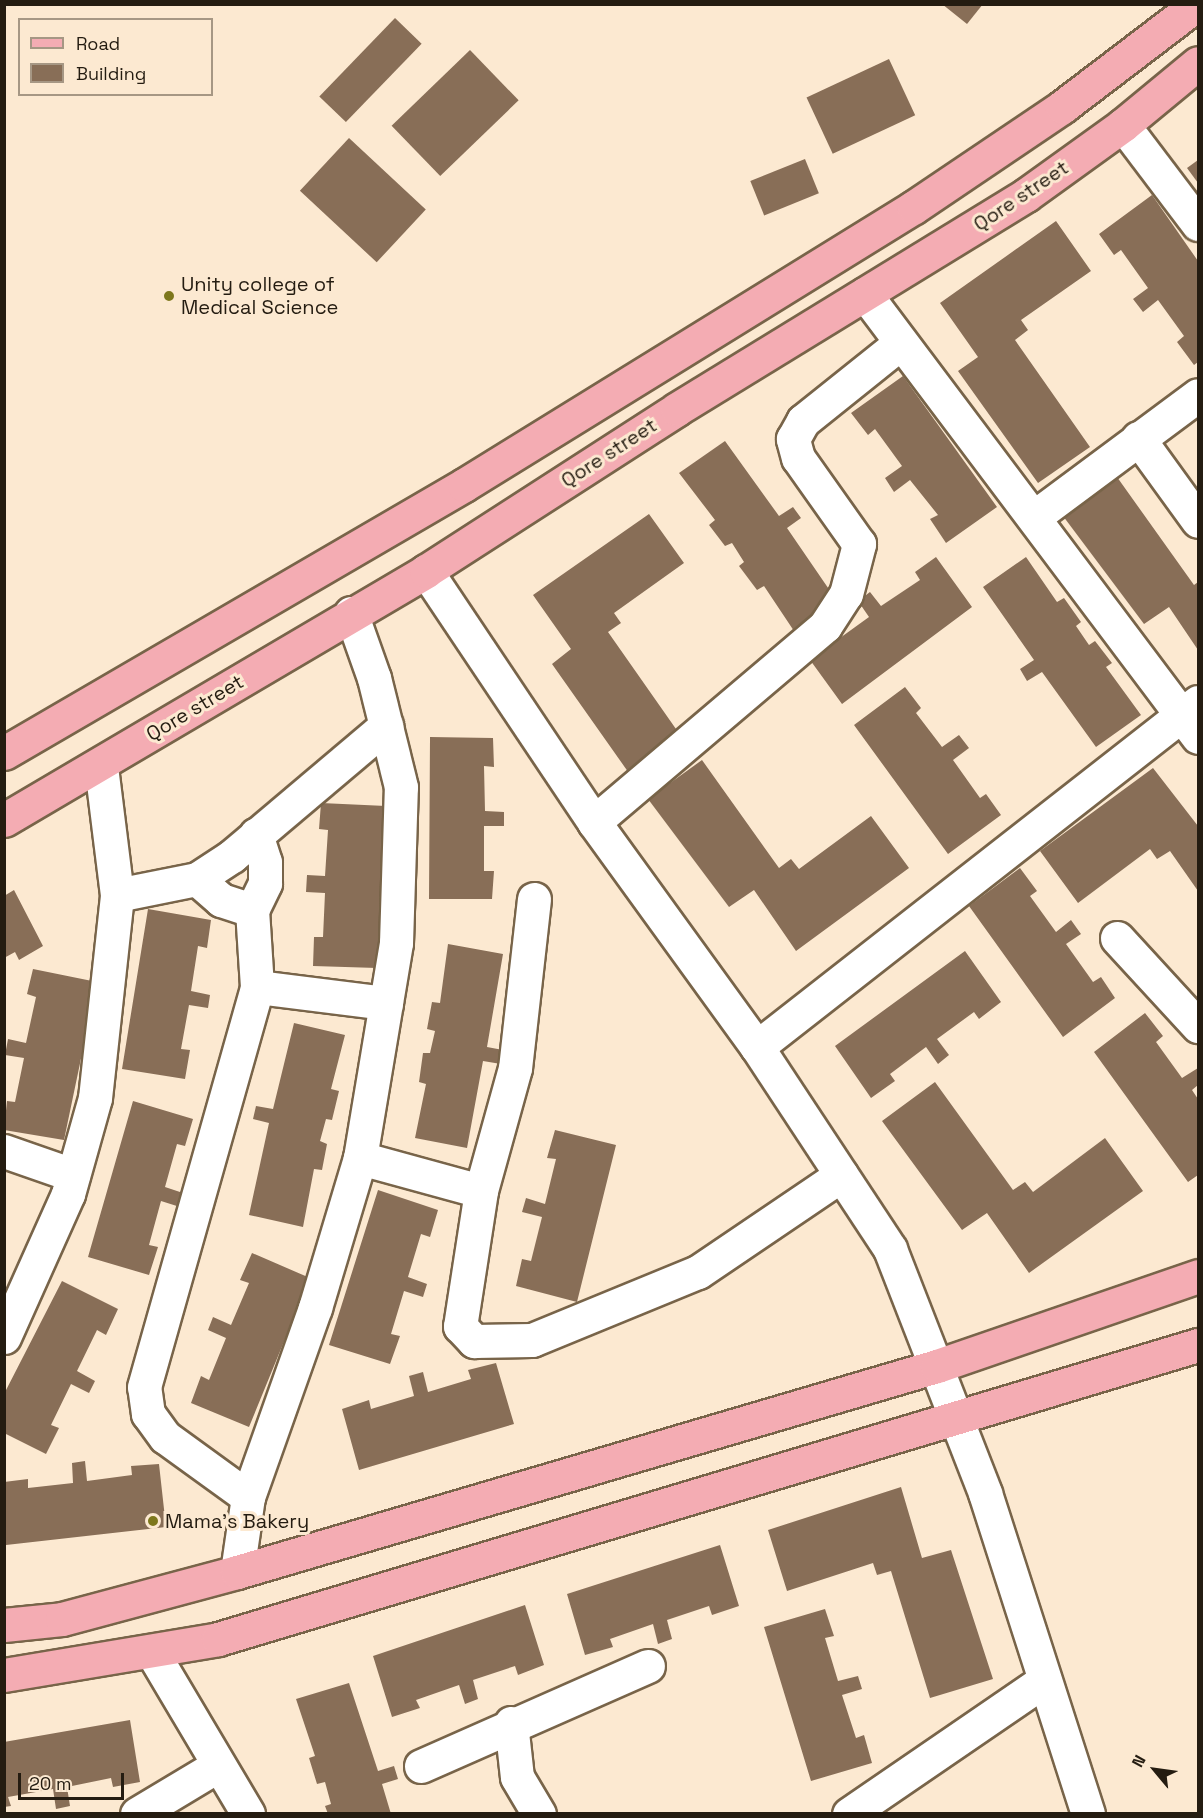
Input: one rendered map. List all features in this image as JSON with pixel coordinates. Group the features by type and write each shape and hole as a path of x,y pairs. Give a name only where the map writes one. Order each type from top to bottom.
{"main road":[{"path":"4,753 464,484 914,207 1062,107 1197,4"},
{"name":"Qore street","path":"4,820 101,766 351,613 426,571 1026,195 1123,125 1198,63"},
{"path":"4,1624 62,1619 237,1572 937,1366 1198,1276"},
{"path":"4,1675 152,1652 218,1639 1198,1345"}],"street":[{"path":"1123,125 1198,224"},
{"path":"757,1047 1193,718 899,344 865,294"},
{"path":"594,822 825,626 846,594 858,544 798,458 793,440 803,421 899,344"},
{"path":"1034,517 1198,395"},
{"path":"1138,438 1198,520"},
{"path":"426,571 594,822 757,1047 890,1249 986,1492 1088,1814"},
{"path":"237,1572 248,1497 315,1308 360,1158 396,943 401,787 386,726 351,613"},
{"path":"117,895 197,879 256,834 386,726"},
{"path":"4,1337 36,1272 73,1175 95,1098 117,895 101,766"},
{"path":"248,1497 165,1437 148,1414 144,1387 257,987 252,909 265,884 266,861 256,834"},
{"path":"197,879 221,900 252,909"},
{"path":"534,899 515,1068 481,1191 460,1326 474,1341 532,1340 698,1272 841,1175"},
{"path":"1117,938 1198,1026"},
{"path":"257,987 386,1003"},
{"path":"4,1151 73,1175"},
{"path":"360,1158 481,1191"},
{"path":"152,1652 217,1766 248,1814"},
{"path":"422,1766 511,1723 648,1665"},
{"path":"849,1814 1044,1680"},
{"path":"511,1723 517,1777 538,1814"},
{"path":"137,1814 217,1766"}],"building":[{"path":"942,4 983,4 967,24"},
{"path":"395,18 422,44 346,122 319,96"},
{"path":"470,50 519,100 440,176 392,126"},
{"path":"889,59 915,115 833,154 807,97"},
{"path":"349,138 426,210 377,262 300,191"},
{"path":"805,159 819,193 764,215 750,181"},
{"path":"1198,160 1198,183 1187,168"},
{"path":"1152,195 1198,261 1198,362 1194,365 1177,342 1184,336 1158,300 1143,312 1133,299 1148,288 1121,250 1114,255 1099,234"},
{"path":"1056,221 1091,271 1021,320 1028,330 1015,340 1090,447 1038,483 958,371 978,357 940,303"},
{"path":"903,376 997,507 946,543 930,519 938,515 910,480 894,492 885,478 902,466 875,429 868,435 851,413"},
{"path":"725,441 779,516 793,507 801,518 787,528 837,601 794,631 764,586 757,590 739,566 744,562 732,543 725,546 709,525 715,520 679,473"},
{"path":"1117,477 1194,585 1198,582 1198,650 1169,607 1144,624 1063,516"},
{"path":"649,514 684,563 614,613 621,623 608,632 683,739 631,776 552,664 571,649 533,595"},
{"path":"936,557 972,607 842,704 805,653 828,636 833,643 869,617 858,601 870,592 881,606 920,580 915,572"},
{"path":"1026,557 1057,602 1064,598 1081,622 1076,626 1089,645 1095,641 1112,663 1106,667 1141,715 1096,747 1042,672 1027,681 1020,669 1034,660 983,587"},
{"path":"905,687 921,708 916,713 942,747 959,735 969,748 953,760 980,798 986,794 1001,815 948,854 854,725"},
{"path":"430,737 493,738 494,767 484,766 485,811 504,812 504,826 484,826 484,871 494,871 492,899 429,899"},
{"path":"702,760 779,868 791,859 799,869 871,816 909,868 796,951 754,890 729,907 648,799"},
{"path":"1153,768 1198,826 1198,891 1170,851 1157,859 1150,849 1078,903 1040,851"},
{"path":"321,803 386,806 377,968 313,966 314,937 323,937 325,893 306,892 307,875 325,876 328,830 319,829"},
{"path":"1020,868 1037,891 1030,896 1056,932 1071,920 1081,934 1066,944 1093,982 1101,977 1115,998 1063,1037 969,906"},
{"path":"14,890 43,946 19,960 15,952 4,958 4,896"},
{"path":"148,909 211,920 207,948 198,946 191,991 210,995 208,1008 189,1005 181,1049 190,1050 185,1079 122,1069"},
{"path":"448,944 503,954 487,1047 503,1050 501,1064 483,1061 467,1148 415,1138 426,1084 419,1082 423,1053 430,1053 435,1031 427,1029 432,1002 440,1003"},
{"path":"965,951 1001,1002 979,1019 974,1012 937,1039 949,1055 938,1064 926,1047 890,1074 895,1081 871,1098 835,1046"},
{"path":"33,969 97,982 64,1140 4,1130 7,1101 15,1102 24,1058 5,1055 8,1039 26,1043 36,997 27,994"},
{"path":"1145,1013 1163,1036 1156,1042 1182,1078 1198,1068 1198,1085 1192,1090 1198,1099 1198,1175 1188,1182 1094,1052"},
{"path":"294,1023 345,1035 331,1089 339,1091 332,1120 326,1119 320,1141 327,1144 322,1170 314,1169 303,1227 249,1215 269,1123 253,1119 256,1106 273,1109"},
{"path":"935,1082 1013,1190 1025,1182 1033,1192 1105,1138 1143,1191 1029,1273 987,1213 962,1230 882,1121"},
{"path":"133,1101 193,1119 185,1146 177,1144 165,1187 183,1193 180,1207 161,1201 149,1245 158,1247 149,1275 88,1257"},
{"path":"555,1130 616,1145 577,1302 516,1286 522,1259 531,1261 542,1217 522,1212 526,1198 545,1204 556,1159 547,1158"},
{"path":"378,1190 438,1210 430,1237 421,1234 408,1277 427,1284 423,1297 404,1291 391,1334 400,1336 390,1364 329,1345"},
{"path":"252,1253 310,1278 249,1427 191,1403 201,1376 209,1380 226,1338 208,1330 213,1317 231,1325 249,1283 240,1280"},
{"path":"62,1281 118,1309 106,1335 97,1330 77,1371 95,1381 89,1393 71,1384 51,1425 59,1428 46,1454 4,1433 4,1394"},
{"path":"496,1363 514,1424 359,1470 342,1409 369,1400 371,1409 414,1396 409,1376 423,1372 428,1392 471,1379 468,1370"},
{"path":"85,1461 87,1481 132,1475 131,1466 159,1464 166,1527 6,1545 4,1482 28,1479 28,1488 73,1483 72,1463"},
{"path":"901,1487 922,1558 951,1550 993,1679 930,1698 891,1571 877,1575 873,1563 787,1591 768,1530"},
{"path":"720,1545 739,1606 712,1615 709,1606 667,1620 672,1639 658,1644 653,1624 610,1639 613,1647 585,1655 567,1594"},
{"path":"525,1605 544,1665 518,1675 515,1666 473,1680 478,1699 465,1704 459,1685 416,1700 420,1708 392,1717 373,1656"},
{"path":"825,1609 834,1636 825,1638 838,1681 858,1676 862,1689 842,1695 856,1738 864,1735 872,1763 811,1781 764,1627"},
{"path":"349,1683 378,1771 394,1766 398,1779 382,1784 391,1814 328,1814 325,1806 331,1804 325,1782 317,1784 309,1758 315,1756 296,1699"},
{"path":"130,1720 140,1782 113,1787 111,1778 67,1787 70,1806 56,1809 53,1789 8,1797 11,1806 4,1807 4,1742"}],"place":[{"name":"Unity college of Medical Science","path":"169,296"},
{"name":"Mama's Bakery","path":"153,1521"}]}
